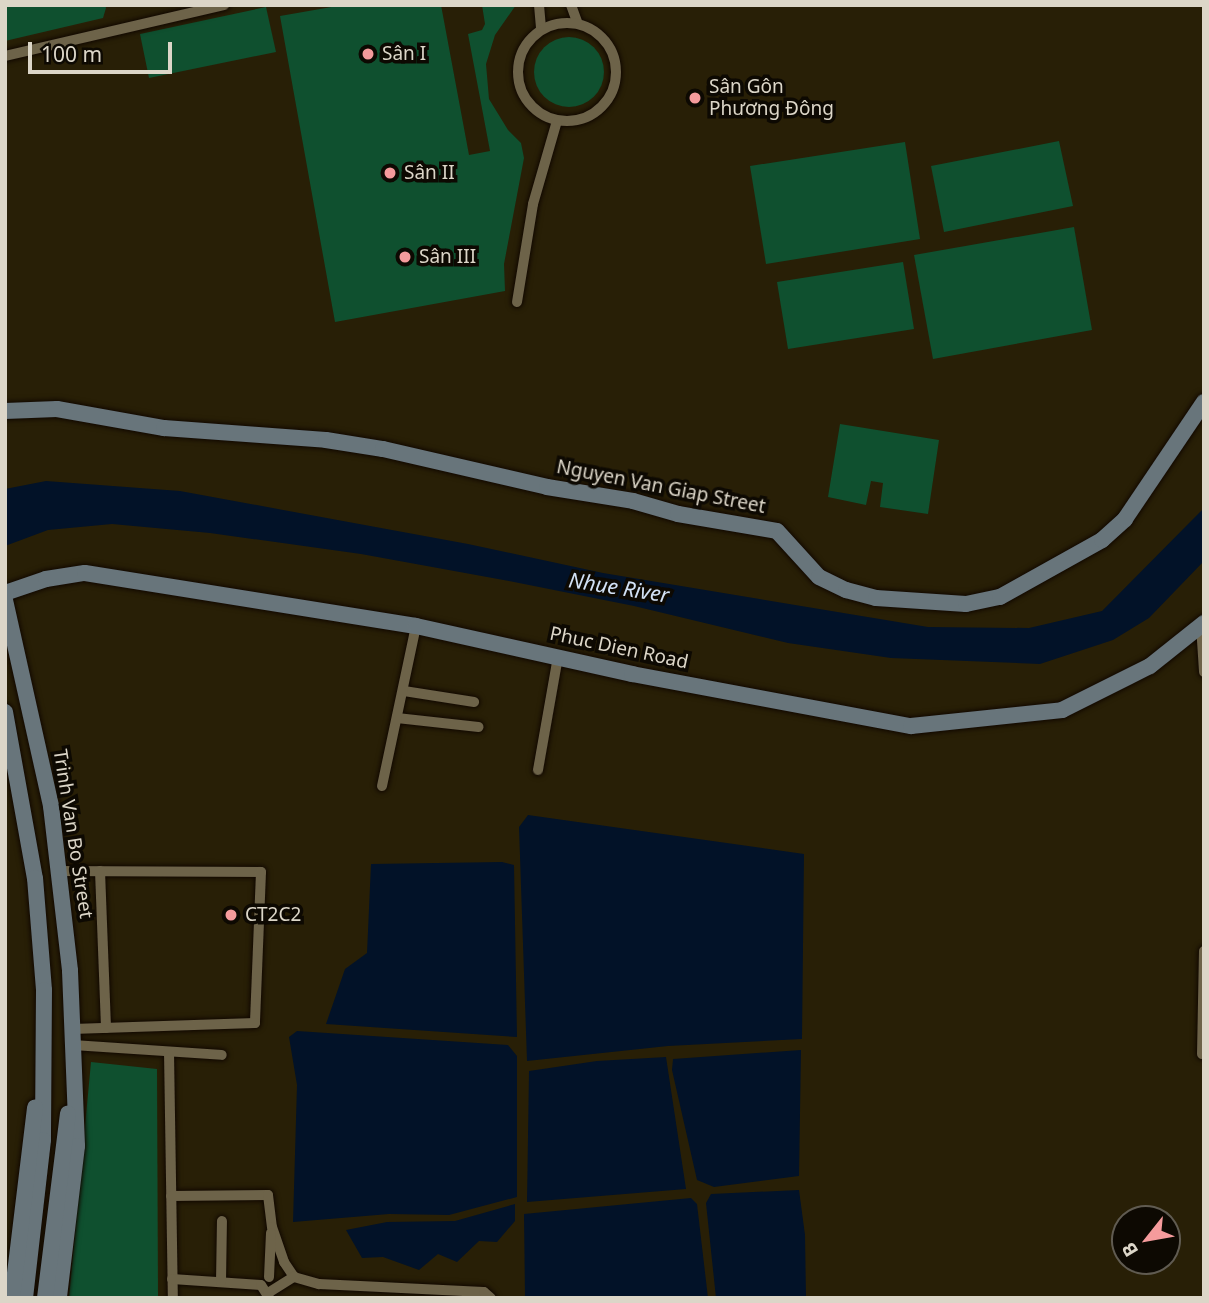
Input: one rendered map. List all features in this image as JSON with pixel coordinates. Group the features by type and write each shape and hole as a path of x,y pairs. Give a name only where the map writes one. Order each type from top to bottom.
{"street":[{"path":"5,56 224,5"},
{"path":"539,5 541,30"},
{"path":"571,5 578,24"},
{"path":"578,24 590,28 609,46 617,75 610,97 595,114 583,120 557,121 541,115 529,104 520,89 517,72 520,56 528,41 541,30 552,25 578,24"},
{"path":"517,302 533,204 557,121"},
{"name":"Nguyen Van Giap Street","path":"5,411 57,409 164,428 326,440 383,449 547,487 633,501 678,514 778,531 819,577 846,590 876,598 966,604 1000,597 1102,540 1131,510 1204,402"},
{"name":"Phuc Dien Road","path":"5,593 46,579 85,573 416,626 558,657 911,726 1062,710 1150,666 1203,624"},
{"name":"Trinh Van Bo Street","path":"5,600 34,720 61,870 77,1146 59,1298"},
{"path":"1203,624 1204,671"},
{"path":"382,786 416,626"},
{"path":"538,770 558,657"},
{"path":"404,691 474,702"},
{"path":"5,712 35,878 44,990 43,1140 25,1298"},
{"path":"397,718 479,727"},
{"path":"61,870 261,872 256,1023 72,1028"},
{"path":"100,871 106,1028"},
{"path":"1202,1054 1204,951"},
{"path":"73,1045 222,1055"},
{"path":"169,1052 173,1298"},
{"path":"12,1298 30,1138 44,1056"},
{"name":"Trinh Van Bo Street","path":"46,1298 73,1079"},
{"path":"171,1196 268,1195 272,1227 284,1262 294,1277"},
{"path":"221,1282 222,1221"},
{"path":"267,1288 272,1227"},
{"path":"267,1288 284,1262"},
{"path":"172,1279 267,1288 294,1277 319,1284 448,1294 484,1292 491,1298"}],"green space":[{"path":"5,5 105,5 106,8 103,18 5,41"},
{"path":"343,5 441,5 469,155 490,151 468,34 482,30 485,24 482,5 516,5 495,35 486,64 489,99 508,130 521,143 524,158 504,264 505,291 335,322 280,16"},
{"path":"266,7 276,52 149,78 140,34"},
{"path":"569,37 594,47 604,72 594,97 569,107 544,97 534,72 544,47"},
{"path":"1059,141 1073,206 944,232 931,166"},
{"path":"905,142 920,239 766,264 750,166"},
{"path":"1074,227 1092,330 933,359 914,255"},
{"path":"903,262 914,329 788,349 777,282"},
{"path":"840,424 939,440 928,514 880,507 883,483 871,481 866,505 828,497"},
{"path":"91,1062 157,1069 158,1298 69,1298"}],"water":[{"name":"Nhue River","path":"46,481 180,491 468,544 603,573 928,627 1029,628 1102,611 1204,508 1204,561 1149,618 1113,640 1040,664 891,658 788,643 634,606 509,581 361,554 210,533 112,524 48,530 5,546 5,489"},
{"path":"528,815 804,854 802,1039 668,1046 527,1061 519,827"},
{"path":"502,862 514,865 517,1037 326,1024 345,969 367,953 371,864"},
{"path":"297,1031 508,1045 517,1056 517,1197 449,1215 389,1214 293,1222 297,1085 289,1037"},
{"path":"801,1050 799,1176 714,1187 697,1180 672,1070 673,1059"},
{"path":"666,1057 686,1189 527,1202 529,1071 597,1061"},
{"path":"799,1190 805,1235 806,1298 716,1298 706,1203 711,1194"},
{"path":"691,1198 697,1204 708,1298 525,1298 524,1214"},
{"path":"515,1204 515,1221 497,1242 479,1241 457,1262 438,1254 419,1270 383,1257 362,1258 346,1230 387,1222 455,1221"}],"place":[{"name":"Sân I","path":"368,54"},
{"name":"Sân Gôn Phương Đông","path":"695,98"},
{"name":"Sân II","path":"390,173"},
{"name":"Sân III","path":"405,257"},
{"name":"CT2C2","path":"231,915"}]}
